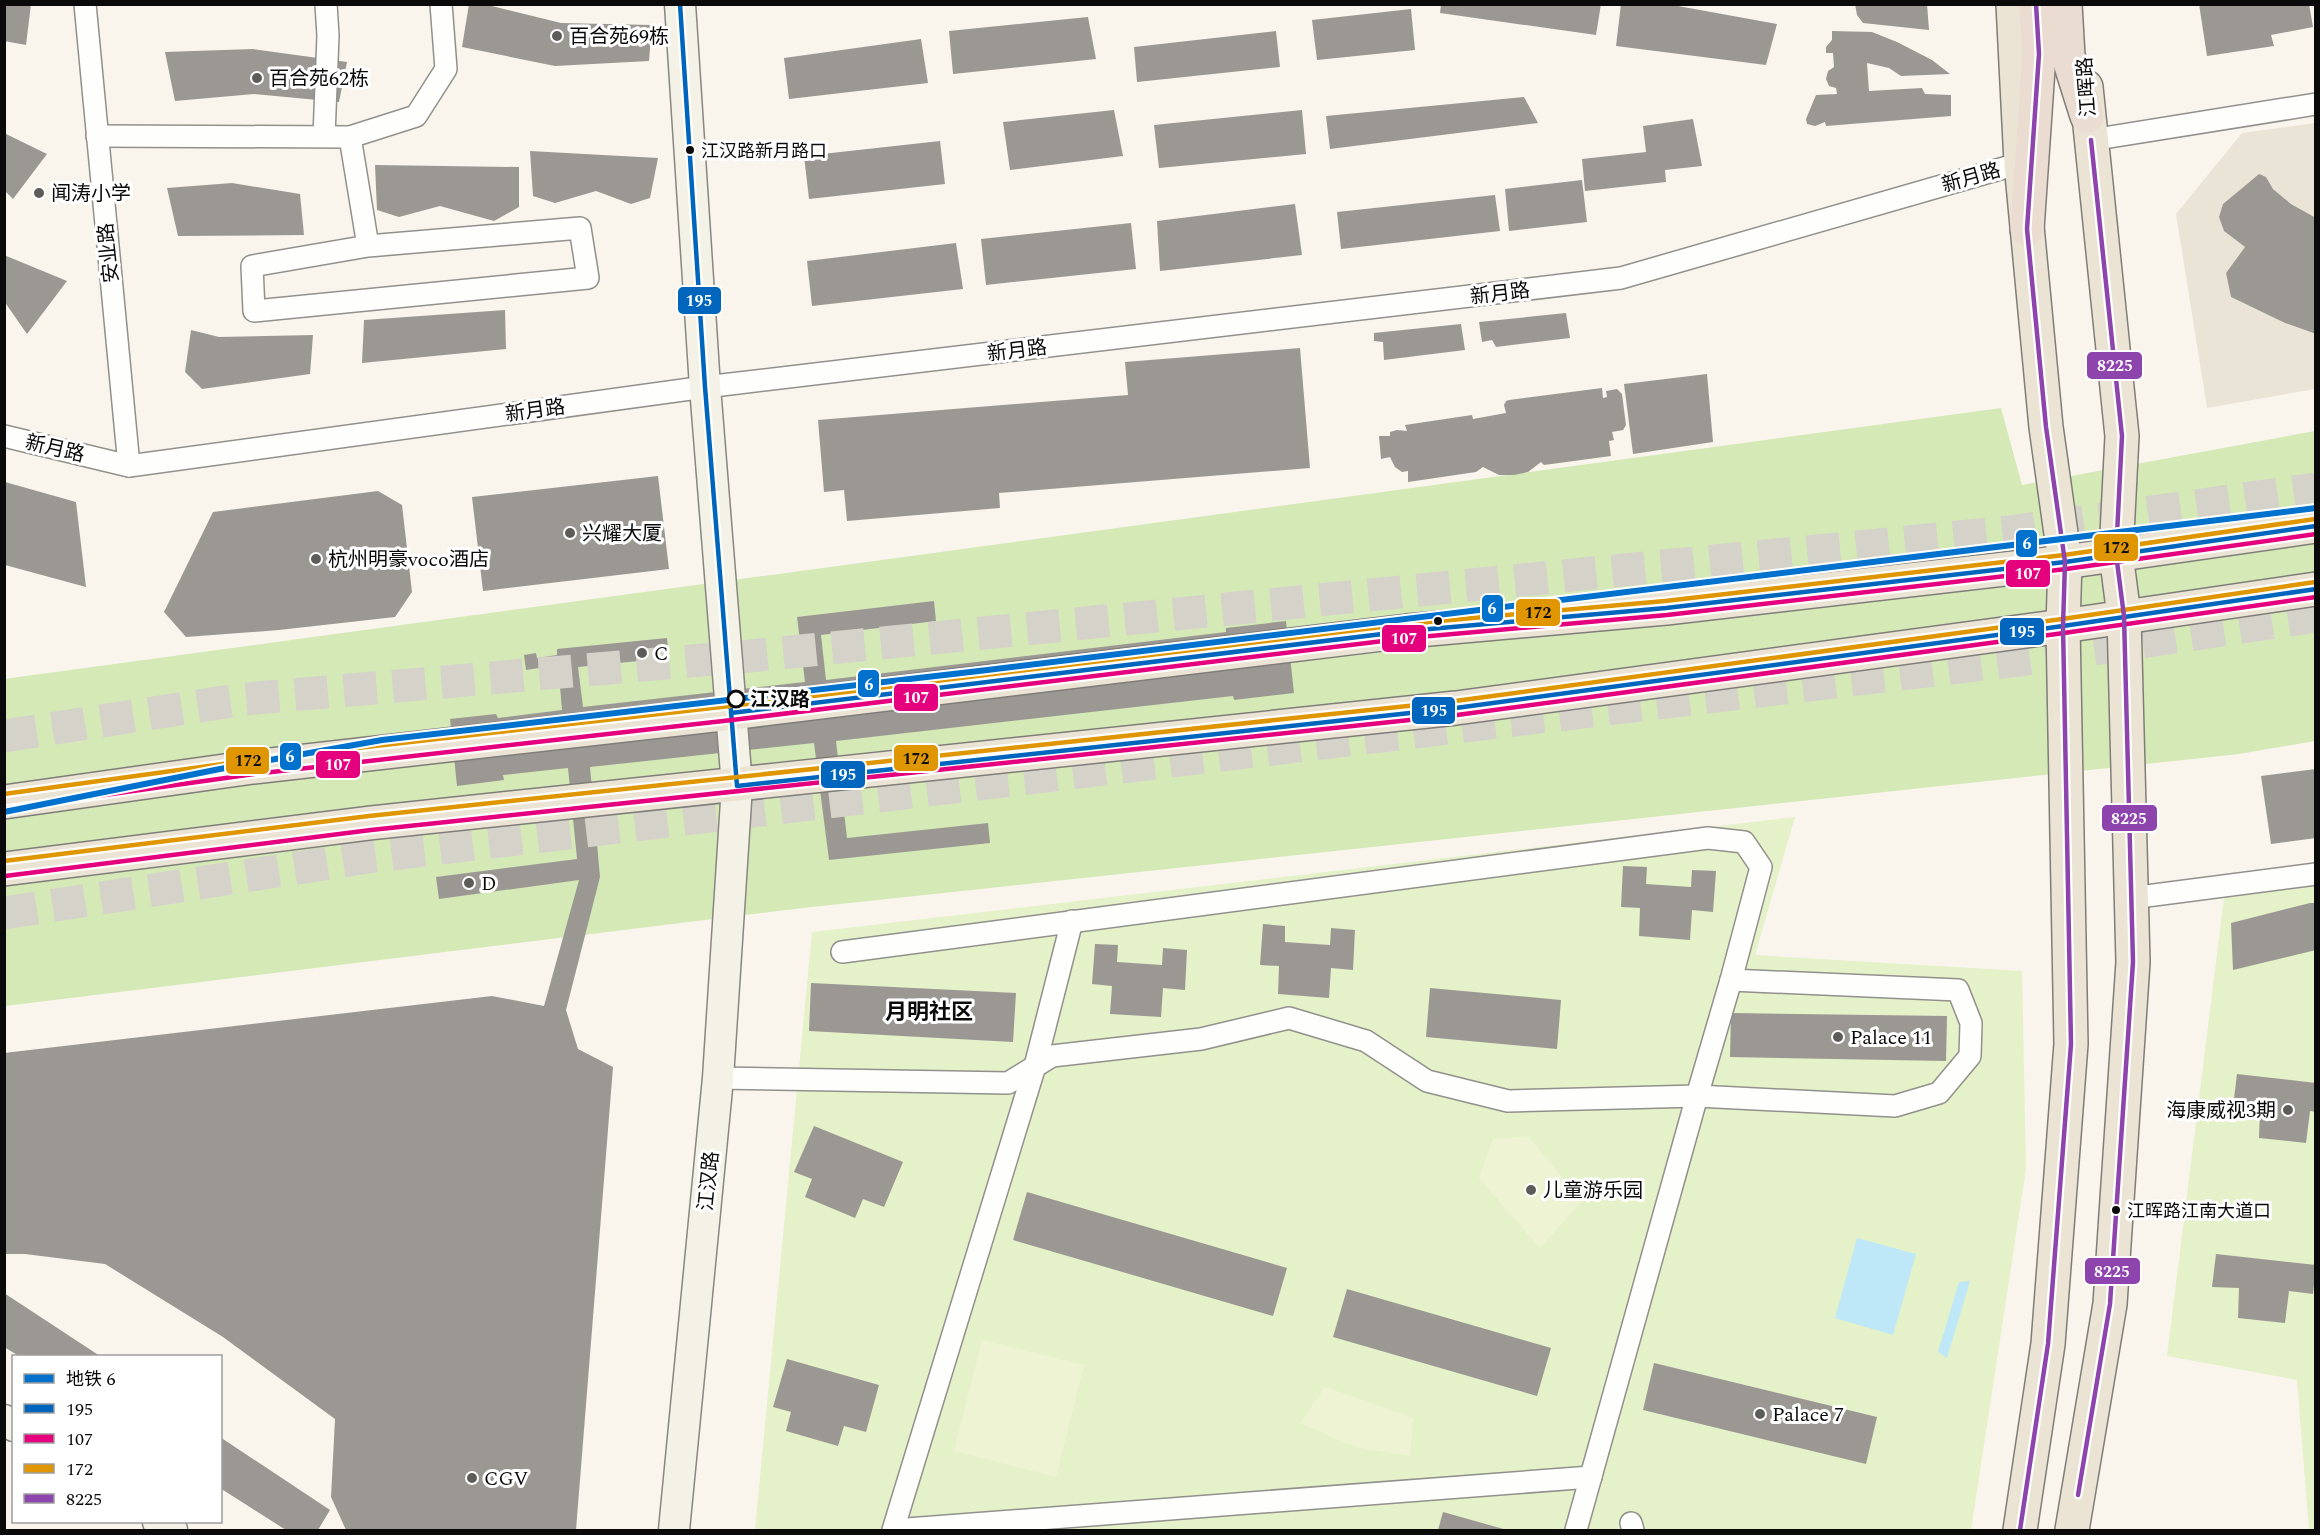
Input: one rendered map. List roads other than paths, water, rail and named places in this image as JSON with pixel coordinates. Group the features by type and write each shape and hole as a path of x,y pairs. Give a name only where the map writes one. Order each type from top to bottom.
{"highway":[{"path":"2027,229 2039,54 2036,4"},
{"path":"2064,4 2068,56 2089,128"}],"main road":[{"path":"2013,4 2021,163 2027,229 2046,427 2065,562 2063,626 2071,1044 2048,1344 2020,1530"},
{"name":"江晖路","path":"2072,1530 2110,1304 2133,962 2124,616 2116,554 2122,436 2089,128 2081,4"},
{"path":"4,802 253,767 731,713 1407,631 1666,608 2065,562 2316,526"},
{"path":"4,869 370,823 737,786 1456,708 2063,626 2316,589"}],"street":[{"name":"安业路","path":"85,4 129,466"},
{"path":"324,136 328,36 326,4"},
{"path":"97,136 350,137 416,116 446,69 441,4"},
{"name":"江汉路","path":"674,1530 718,1078 737,786 705,387 680,4"},
{"path":"2089,128 2316,104"},
{"path":"350,137 368,246"},
{"name":"新月路","path":"4,436 129,466 705,387 1621,278 2021,163"},
{"path":"580,228 588,278 254,311 252,266 368,246 580,228"},
{"path":"842,952 1708,838 1744,842 1761,867 1576,1530"},
{"path":"2131,898 2316,874"},
{"path":"1072,921 1035,1066 894,1530 1590,1477"},
{"path":"718,1078 1008,1083 1052,1056 1201,1038 1289,1018 1366,1041 1427,1082 1508,1101 1696,1096 1895,1106 1939,1093 1970,1056 1971,1023 1958,990 1731,980"}],"water":[{"path":"1857,1238 1916,1254 1893,1335 1835,1318"},
{"path":"1970,1281 1947,1358 1938,1352 1959,1282"}],"tunnel":[{"path":"4,736 244,699 750,656 2009,532 2316,489"},
{"path":"4,913 375,856 2027,659 2316,616"}],"metro line":[{"name":"6","path":"4,812 220,769 382,740 979,671 2316,508"}],"place":[{"name":"百合苑69栋","path":"557,36"},
{"name":"百合苑62栋","path":"257,78"},
{"name":"江汉路新月路口","path":"690,150"},
{"name":"闻涛小学","path":"39,193"},
{"name":"兴耀大厦","path":"570,533"},
{"name":"杭州明豪voco酒店","path":"316,559"},
{"name":"C","path":"642,653"},
{"name":"江汉路","path":"736,699"},
{"name":"D","path":"469,883"},
{"name":"Palace 11","path":"1838,1037"},
{"name":"海康威视3期","path":"2288,1110"},
{"name":"儿童游乐园","path":"1531,1190"},
{"name":"江晖路江南大道口","path":"2116,1210"},
{"name":"Palace 7","path":"1760,1414"},
{"name":"CGV","path":"472,1478"}],"district":[{"name":"月明社区","path":"929,1011"}]}
